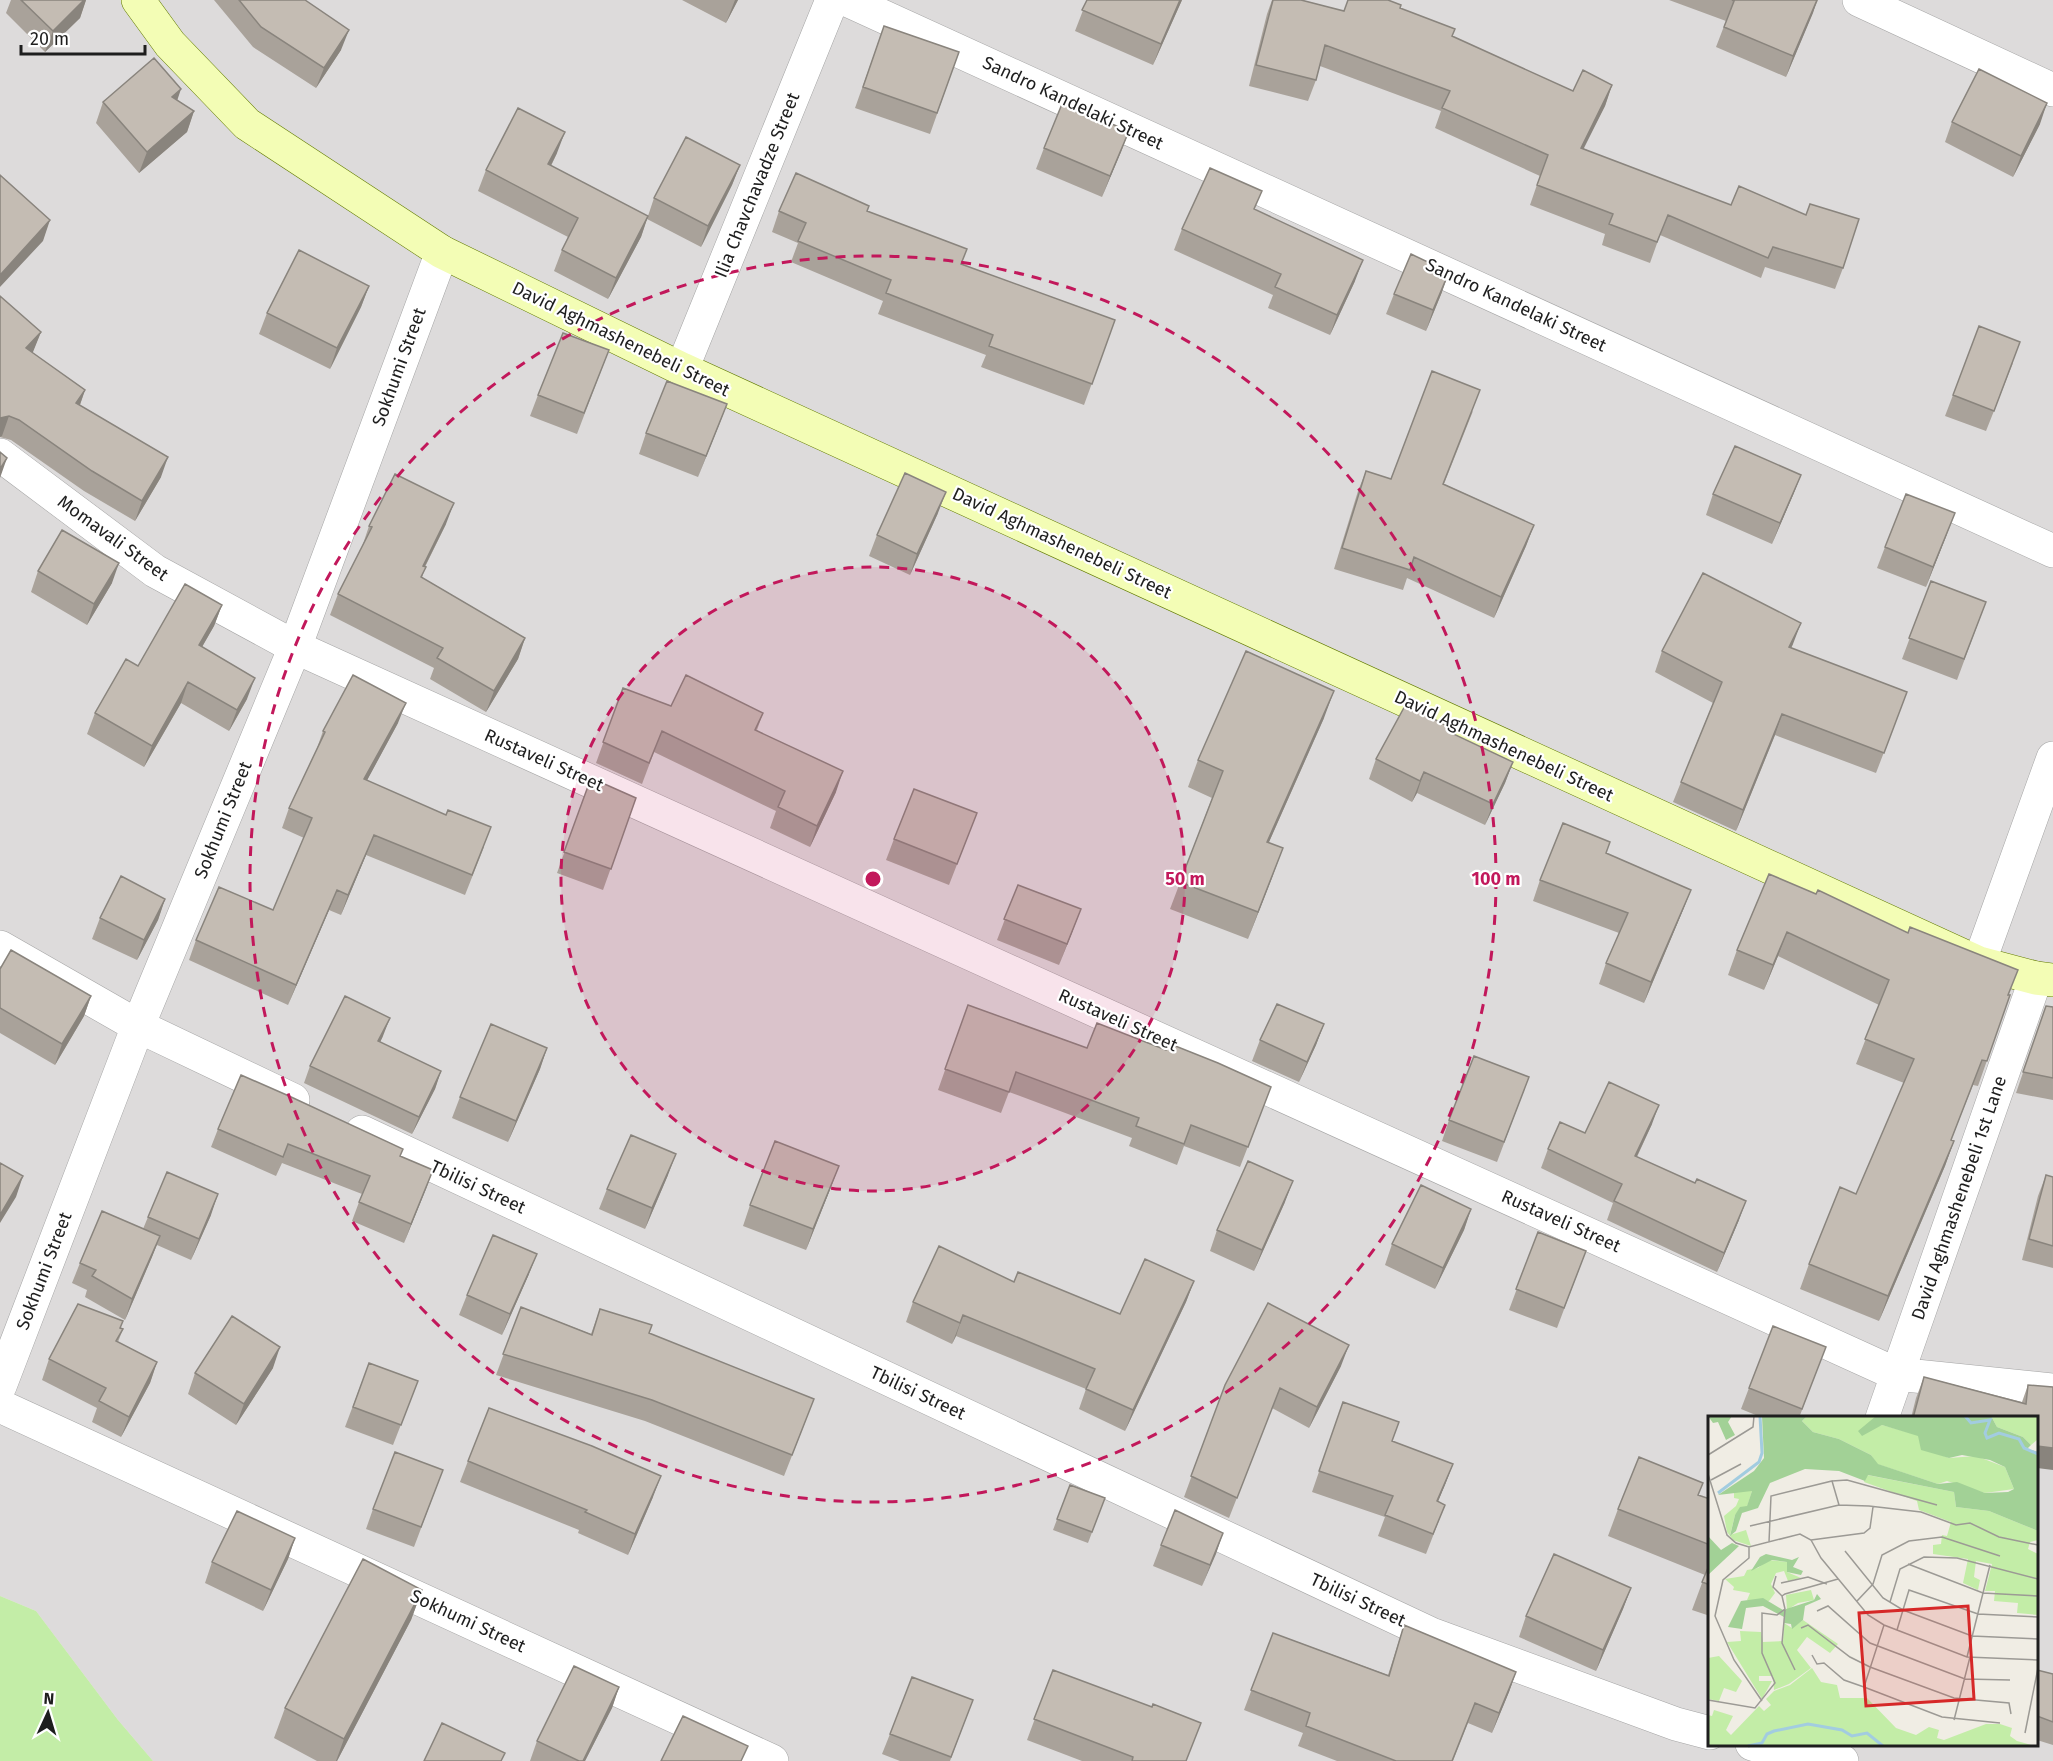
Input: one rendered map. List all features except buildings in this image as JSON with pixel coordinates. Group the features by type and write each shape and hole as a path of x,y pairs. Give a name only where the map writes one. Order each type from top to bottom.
{"street":[{"name":"David Aghmashenebeli Street","path":"138,0 170,44 246,124 442,252 682,369 1979,963 2045,979"},
{"name":"Ilia Chavchavadze Street","path":"682,369 832,0"},
{"name":"Sandro Kandelaki Street","path":"847,0 2053,551"},
{"path":"1859,0 2053,90"},
{"name":"Sokhumi Street","path":"0,1386 138,1026 295,647 442,252"},
{"name":"Momavali Street","path":"0,455 155,571 295,647"},
{"name":"Rustaveli Street","path":"295,647 1896,1374 2053,1390"},
{"path":"1979,963 2053,758"},
{"name":"Tbilisi Street","path":"0,947 138,1026 1431,1634 1676,1724 1708,1732"},
{"name":"David Aghmashenebeli 1st Lane","path":"1883,1416 1896,1374 2045,979"},
{"name":"Sokhumi Street","path":"0,1406 772,1761"},
{"path":"1766,1750 1842,1761"}],"shaded area":[{"path":"0,0 2053,0 2053,1761 153,1761 118,1720 36,1611 0,1596"}],"green space":[{"path":"0,1596 36,1611 118,1720 153,1761 0,1761"}]}
